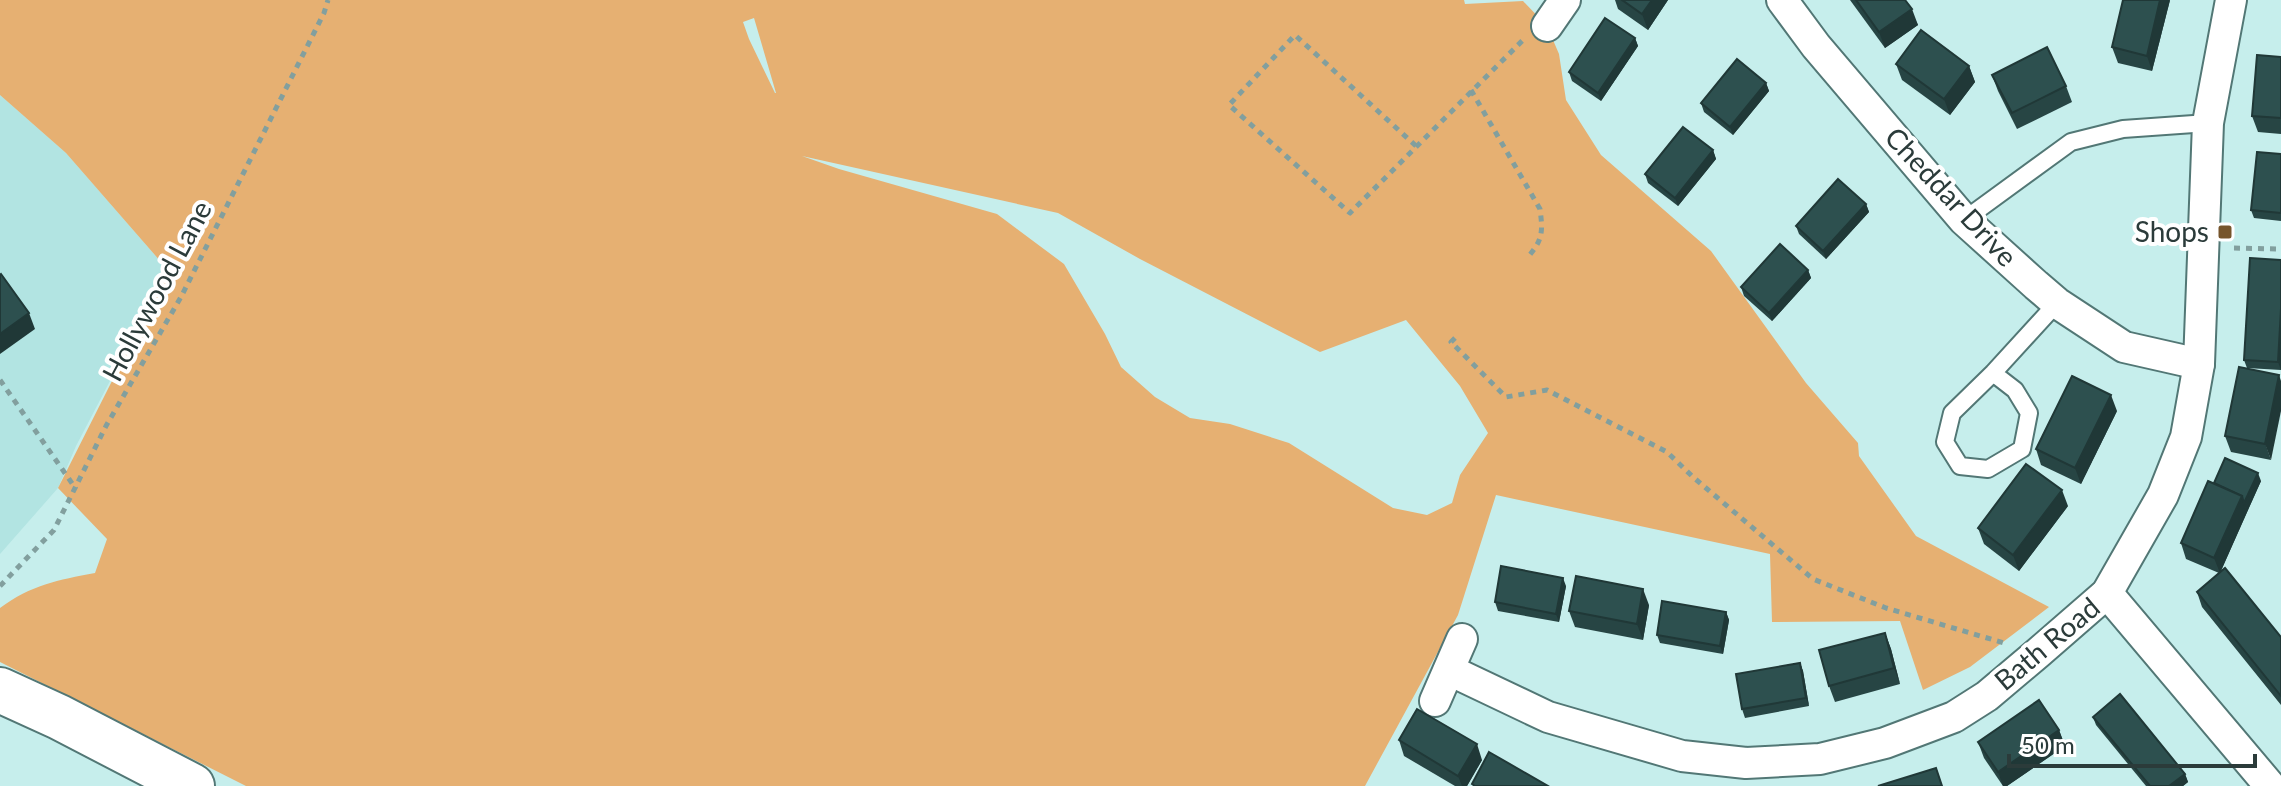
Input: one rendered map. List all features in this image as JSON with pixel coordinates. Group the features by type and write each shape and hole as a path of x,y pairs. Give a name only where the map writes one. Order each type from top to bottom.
{"main road":[{"path":"0,690 192,786"}],"street":[{"path":"1547,26 1565,0"},
{"name":"Cheddar Drive","path":"1782,0 1816,46 1964,220 2057,303 2124,347 2199,364"},
{"name":"Bath Road","path":"1449,670 1548,717 1682,756 1746,763 1820,759 1885,743 1954,717 1987,696 2038,653 2107,593 2163,495 2186,437 2199,364 2208,123 2231,0"},
{"path":"2107,593 2270,786"},
{"path":"1435,701 1462,639"}],"lane":[{"path":"1964,220 2071,142 2123,129 2208,123"},
{"path":"1993,373 2015,390 2029,413 2022,449 1988,469 1960,466 1945,442 1952,413 2057,303"}],"path":[{"name":"Hollywood Lane","path":"0,586 54,530 106,426 181,297 328,0"},
{"path":"1416,146 1295,35 1229,105 1350,213 1532,31 1547,26"},
{"path":"1471,90 1540,209 1543,230 1538,246 1527,258"},
{"path":"2204,247 2281,249"},
{"path":"1455,338 1451,342 1506,397 1547,390 1667,452 1813,579 1886,608 2038,653"},
{"path":"0,380 76,489"}],"shaded area":[{"path":"0,0 1464,0 1465,4 1523,1 1547,26 1559,54 1566,100 1601,155 1711,251 1806,383 1858,443 1859,456 1916,536 2049,607 1970,667 1923,690 1900,621 1772,622 1770,554 1496,495 1458,615 1365,786 246,786 0,662 0,608 34,589 95,573 107,539 58,488 168,270 66,153 0,95","holes":["754,18 776,93 743,22","802,156 1058,213 1320,352 1406,320 1460,386 1488,433 1460,475 1452,503 1427,515 1393,508 1289,443 1230,424 1190,418 1155,397 1121,367 1064,264 997,214"]},
{"path":"0,95 66,153 168,270 76,446 58,488 0,554"}],"building":[{"path":"1622,0 1652,0 1642,14"},
{"path":"1856,0 1905,0 1912,9 1879,32"},
{"path":"2123,0 2160,0 2147,56 2112,47"},
{"path":"1605,18 1635,38 1598,93 1569,72"},
{"path":"1921,30 1969,66 1944,99 1896,64"},
{"path":"2047,47 2066,86 2012,113 1992,75"},
{"path":"2257,55 2281,57 2281,118 2252,116"},
{"path":"1737,59 1766,83 1730,127 1701,103"},
{"path":"1683,127 1713,150 1675,198 1645,174"},
{"path":"2257,152 2281,154 2281,213 2251,210"},
{"path":"1838,179 1866,204 1823,251 1796,226"},
{"path":"1780,244 1808,270 1769,313 1741,287"},
{"path":"2250,258 2281,260 2278,362 2244,360"},
{"path":"0,275 29,313 0,334"},
{"path":"2239,367 2279,375 2265,444 2225,436"},
{"path":"2072,376 2111,395 2075,468 2036,449"},
{"path":"2225,458 2258,473 2244,503 2242,496 2214,483"},
{"path":"2026,464 2062,490 2013,555 1978,528"},
{"path":"2208,481 2242,496 2214,558 2181,543"},
{"path":"1501,566 1563,578 1556,614 1495,602"},
{"path":"2225,568 2281,637 2281,696 2197,592"},
{"path":"1576,576 1643,589 1637,624 1569,611"},
{"path":"1662,601 1726,612 1720,646 1657,635"},
{"path":"1885,633 1894,668 1829,686 1819,650"},
{"path":"1800,663 1806,698 1742,709 1736,674"},
{"path":"2120,694 2185,774 2169,786 2150,786 2093,717"},
{"path":"2039,700 2059,730 1998,772 1978,742"},
{"path":"1417,709 1477,744 1458,776 1399,740"},
{"path":"1489,752 1548,786 1475,786 1472,784"},
{"path":"1936,768 1942,786 1878,786"}],"place":[{"name":"Shops","path":"2225,232"}]}
